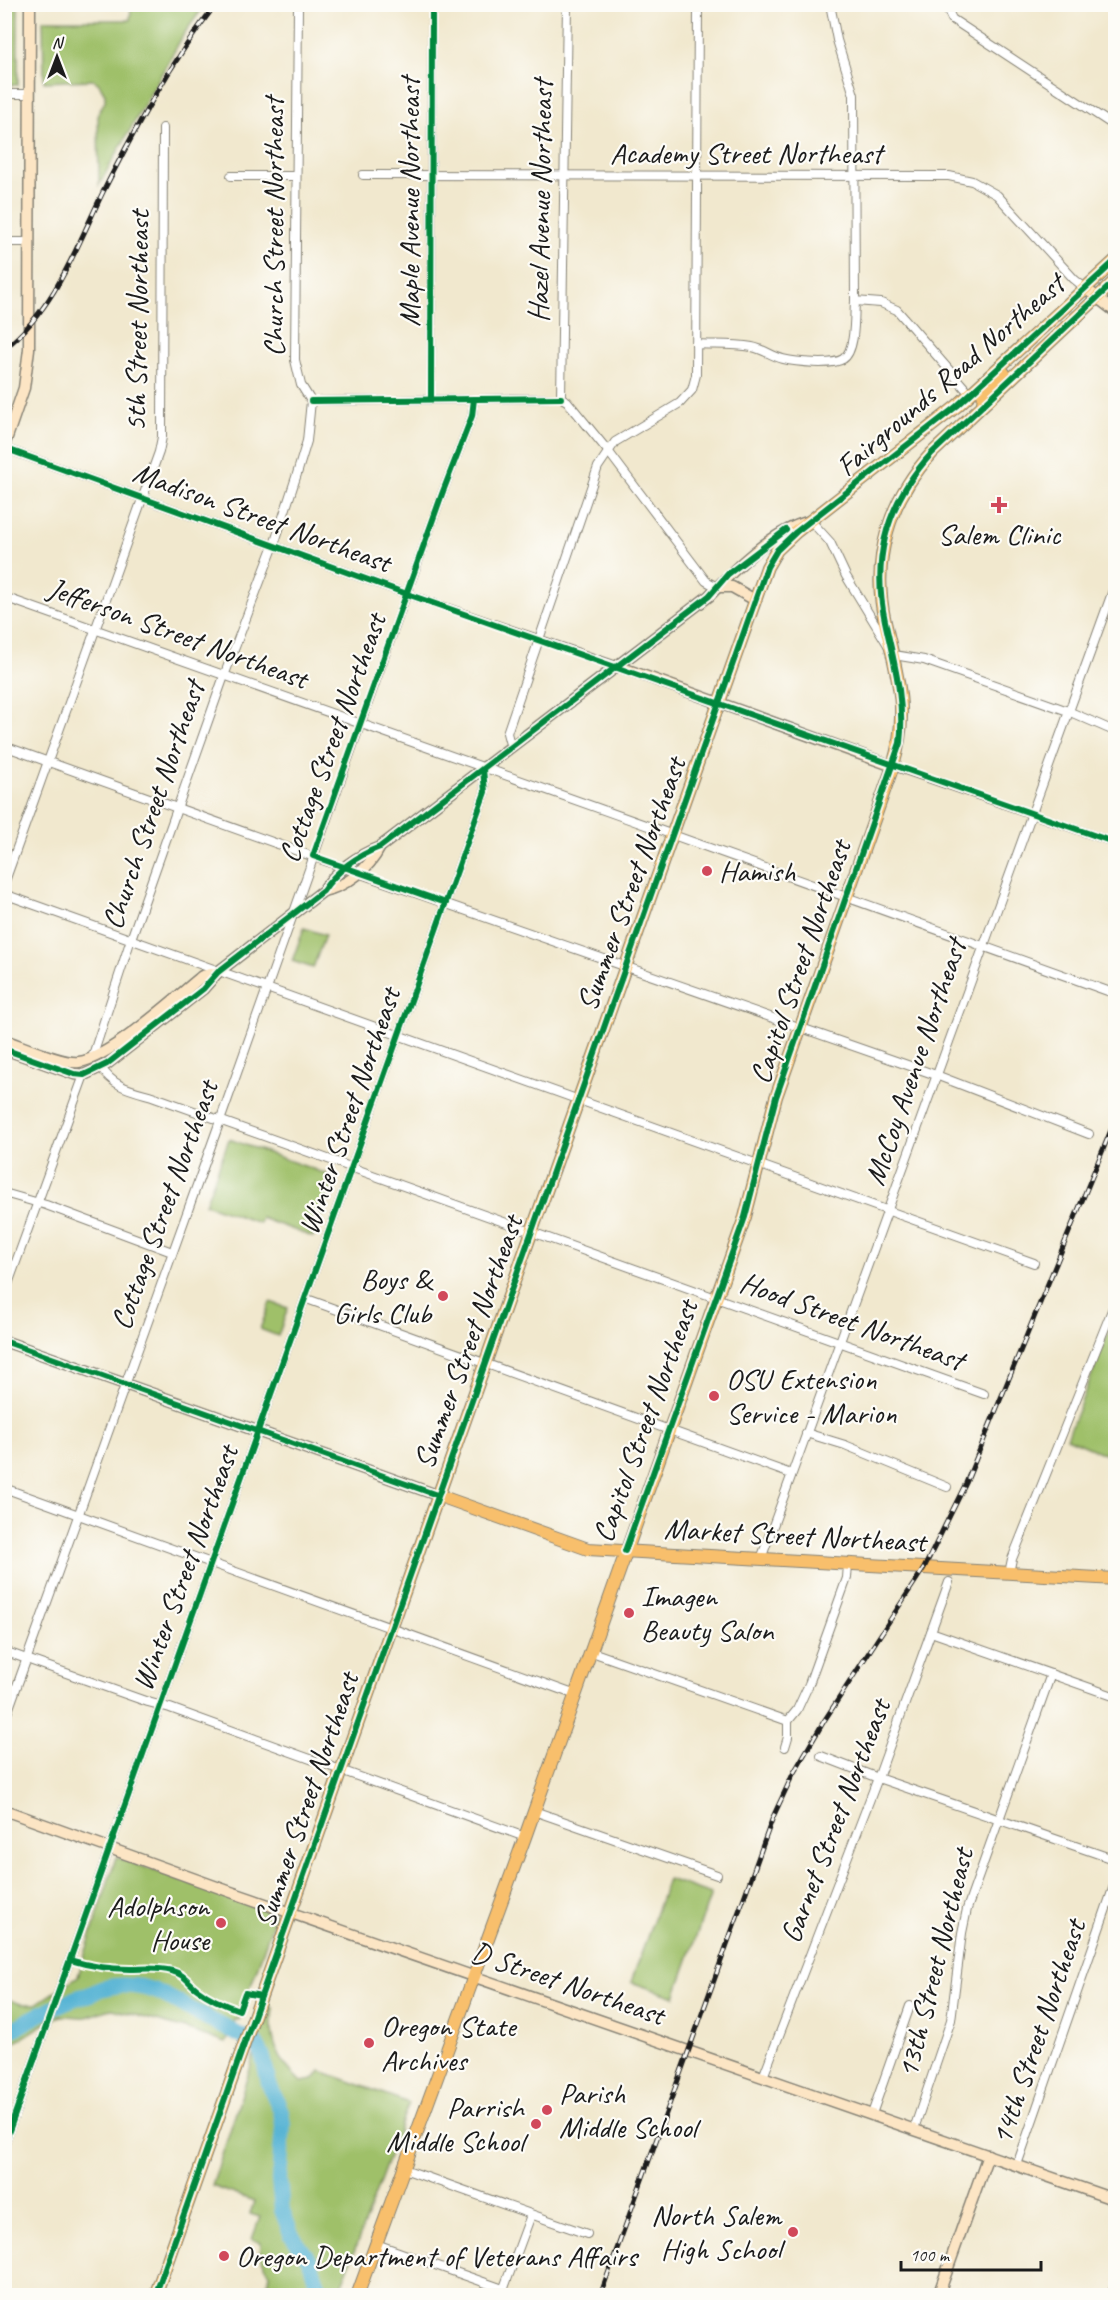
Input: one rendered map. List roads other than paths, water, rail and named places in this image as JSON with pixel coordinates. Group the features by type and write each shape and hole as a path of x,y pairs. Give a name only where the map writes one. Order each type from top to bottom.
{"main road":[{"name":"Fairgrounds Road Northeast","path":"811,521 970,394 1116,260"},
{"name":"Fairgrounds Road Northeast","path":"983,405 1116,280"},
{"path":"983,405 984,393 1011,365 1016,352"},
{"path":"932,453 944,430 971,402 970,394"},
{"name":"Capitol Street Northeast","path":"357,2295 525,1837 745,1217 776,1097 893,766 900,742 902,718 894,655 880,591 884,541 898,500 910,479 932,453 983,405"},
{"name":"Summer Street Northeast","path":"155,2295 767,567 777,550 811,521"},
{"name":"Market Street Northeast","path":"438,1495 588,1549 1116,1579"}],"street":[{"path":"4,447 20,403 28,370 30,4"},
{"name":"Church Street Northeast","path":"92,1058 131,939 224,676 274,545 307,441 310,400 301,385 295,360 298,4"},
{"name":"Maple Avenue Northeast","path":"431,399 432,4"},
{"name":"Hazel Avenue Northeast","path":"561,398 567,4"},
{"path":"511,748 507,733 598,467 615,442 680,403 692,390 696,375 698,4"},
{"path":"696,344 750,346 797,361 837,361 843,359 851,349 855,301 854,95 837,39 830,4"},
{"path":"945,4 952,20 1116,127"},
{"path":"4,94 30,94"},
{"name":"5th Street Northeast","path":"4,884 159,452 163,426 163,128"},
{"name":"Academy Street Northeast","path":"363,175 949,176 982,186 1006,203 1074,279 1085,288"},
{"path":"231,176 295,176"},
{"path":"4,242 29,242"},
{"path":"1085,288 1116,312"},
{"path":"855,301 881,303 897,310 970,394"},
{"path":"310,400 561,398 572,406 608,450 706,580 717,587 732,587 755,600"},
{"name":"Cottage Street Northeast","path":"4,1722 472,416 474,399"},
{"name":"Madison Street Northeast","path":"4,447 407,594 1116,843"},
{"path":"4,1049 69,1073 84,1075 101,1067 203,989 218,972 322,891 331,878 365,853 380,847 511,748 709,596 728,574 787,529 811,521 830,542 846,576 894,655 924,660 1068,711 1114,731"},
{"name":"McCoy Avenue Northeast","path":"761,1559 1116,582"},
{"name":"Jefferson Street Northeast","path":"4,597 1116,994"},
{"path":"4,746 345,868"},
{"name":"Winter Street Northeast","path":"4,2145 307,1299 485,792 483,769"},
{"path":"322,891 338,888 358,873 373,861 380,847"},
{"path":"358,873 936,1075 1089,1134"},
{"path":"4,894 1034,1263"},
{"path":"4,1040 69,1062 92,1058 117,1044 202,976 218,972"},
{"name":"Hood Street Northeast","path":"101,1067 106,1075 121,1087 839,1340 984,1394"},
{"path":"4,1295 84,1075"},
{"path":"4,1193 38,1203 172,1252"},
{"path":"307,1299 791,1474"},
{"path":"1010,1573 1012,1559 1116,1300"},
{"name":"Market Street Northeast","path":"4,1341 438,1495"},
{"path":"806,1433 845,1445 947,1486"},
{"path":"4,1488 576,1695"},
{"path":"785,1747 789,1720 797,1710 809,1684 847,1578 848,1564"},
{"name":"Garnet Street Northeast","path":"763,2077 878,1778 949,1582"},
{"path":"931,1632 1116,1697"},
{"path":"4,1651 525,1837"},
{"path":"591,1652 789,1720"},
{"name":"13th Street Northeast","path":"914,2129 951,2020 967,1909 1051,1674"},
{"path":"821,1756 1116,1860"},
{"name":"D Street Northeast","path":"4,1810 289,1912 1116,2200"},
{"path":"534,1811 717,1875"},
{"name":"14th Street Northeast","path":"1017,2165 1116,1880"},
{"path":"872,2114 910,2006"},
{"name":"14th Street Northeast","path":"938,2295 988,2155"},
{"path":"404,2169 587,2234"},
{"path":"376,2244 502,2292 531,2215"},
{"path":"1111,2295 1116,2281"}],"waterway":[{"path":"4,2031 16,2028 67,2001 112,1986 126,1986 140,1987 160,1993 256,2044 263,2057 269,2084 281,2111 283,2125 279,2180 282,2210 291,2234 310,2261 321,2296"}],"railway":[{"path":"4,349 22,333 51,297 141,119 169,72 216,4"},
{"path":"600,2296 773,1817 793,1774 824,1721 924,1568 966,1483 1116,1118"}],"place":[{"name":"Salem Clinic","path":"999,505"},
{"name":"Hamish","path":"707,871"},
{"name":"Boys & Girls Club","path":"443,1296"},
{"name":"OSU Extension Service - Marion","path":"714,1396"},
{"name":"Imagen Beauty Salon","path":"629,1613"},
{"name":"Adolphson House","path":"221,1923"},
{"name":"Oregon State Archives","path":"369,2043"},
{"name":"Parish Middle School","path":"547,2110"},
{"name":"Parrish Middle School","path":"536,2124"},
{"name":"North Salem High School","path":"793,2232"},
{"name":"Oregon Department of Veterans Affairs","path":"224,2256"}]}
